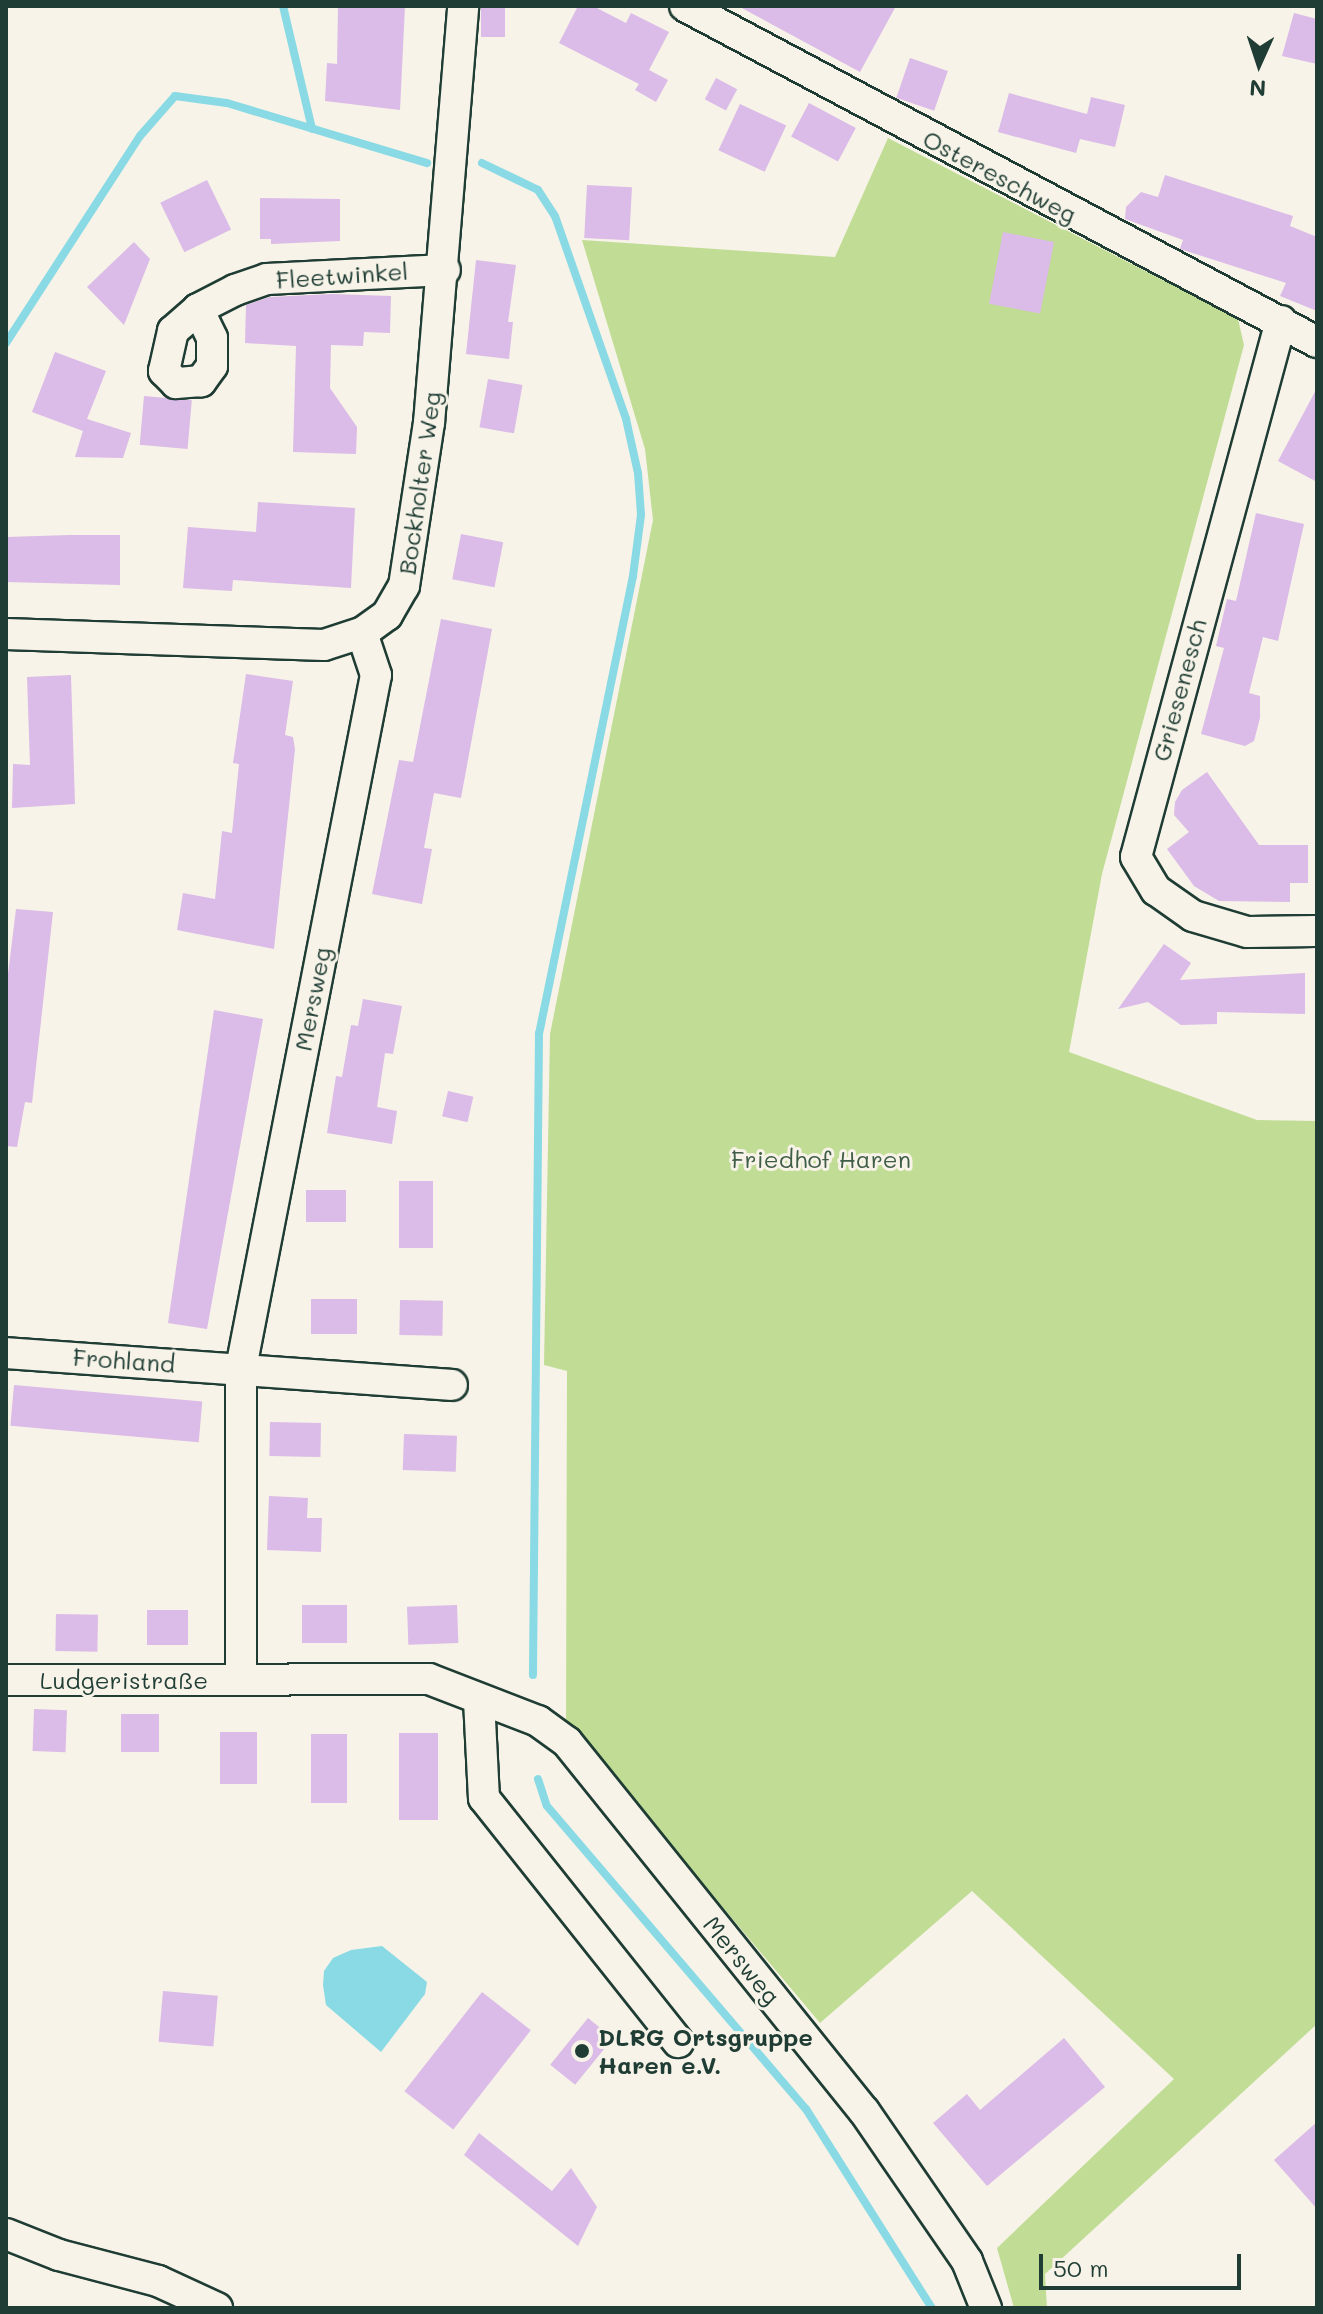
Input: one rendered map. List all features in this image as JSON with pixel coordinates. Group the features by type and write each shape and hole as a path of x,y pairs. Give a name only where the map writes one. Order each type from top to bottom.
{"street":[{"name":"Bockholter Weg","path":"6,634 324,645 362,633 387,615 404,586 445,270 463,6"},
{"name":"Ostereschweg","path":"685,6 987,170 1317,342"},
{"name":"Fleetwinkel","path":"198,309 267,279 445,270"},
{"name":"Griesenesch","path":"1281,321 1136,857 1156,890 1193,916 1247,932 1317,931"},
{"name":"Mersweg","path":"362,633 376,675 241,1368 241,1680 429,1679 479,1700 517,1711 567,1742 864,2111 967,2261 986,2308"},
{"name":"Frohland","path":"6,1353 241,1368"},
{"path":"241,1368 452,1385"},
{"name":"Ludgeristraße","path":"6,1680 241,1680"},
{"path":"479,1700 484,1798 678,2042"},
{"path":"6,2234 59,2255 158,2281 217,2308"}],"green space":[{"name":"Friedhof Haren","path":"888,138 1238,319 1244,345 1102,874 1069,1052 1257,1120 1317,1121 1317,2024 1045,2274 1047,2308 1014,2308 997,2248 1174,2079 972,1891 820,2023 566,1721 567,1371 544,1365 550,1034 653,520 645,449 582,240 835,257"}],"water":[{"path":"382,1946 427,1982 425,1994 381,2052 326,2005 323,1985 324,1971 333,1958 351,1950"}],"building":[{"path":"338,6 405,6 400,110 325,101 327,63 337,64"},
{"path":"481,6 505,6 505,37 481,37"},
{"path":"578,6 593,6 626,23 631,13 669,32 649,70 668,80 656,102 635,90 639,84 559,43"},
{"path":"738,6 896,6 860,72"},
{"path":"1294,13 1317,19 1317,64 1282,56"},
{"path":"910,58 948,71 934,111 896,98"},
{"path":"716,78 737,89 726,110 705,99"},
{"path":"1009,93 1087,114 1091,97 1125,105 1115,147 1080,139 1076,153 998,132"},
{"path":"809,103 856,128 838,161 791,137"},
{"path":"740,104 786,126 765,172 718,150"},
{"path":"1165,175 1293,216 1290,226 1317,237 1317,311 1280,296 1286,283 1180,249 1183,240 1125,219 1126,207 1141,192 1158,197"},
{"path":"207,180 231,229 184,252 160,203"},
{"path":"587,185 632,187 629,240 584,238"},
{"path":"260,198 340,199 340,241 271,244 271,239 260,239"},
{"path":"1003,232 1054,242 1040,314 989,304"},
{"path":"134,242 150,259 124,325 87,287"},
{"path":"476,260 516,265 508,322 513,322 509,359 466,354"},
{"path":"332,294 391,296 390,333 364,332 363,346 331,345 330,388 357,427 356,454 293,452 296,346 245,343 246,305 270,297"},
{"path":"55,352 106,371 87,419 131,433 123,458 75,457 83,431 32,412"},
{"path":"488,379 522,385 514,433 479,427"},
{"path":"1317,388 1317,482 1278,461"},
{"path":"144,396 192,400 188,449 140,445"},
{"path":"258,502 355,508 351,588 233,580 232,591 183,588 188,527 256,532"},
{"path":"1256,513 1304,524 1278,641 1263,637 1249,693 1260,696 1260,718 1254,741 1245,746 1201,734 1224,648 1216,646 1227,599 1236,601"},
{"path":"461,534 503,542 494,587 452,579"},
{"path":"120,535 120,585 6,582 6,537"},
{"path":"441,619 492,629 461,798 434,793 424,848 432,849 422,904 372,894 399,760 413,762"},
{"path":"246,674 293,681 285,735 293,737 295,749 274,949 177,930 183,893 215,899 222,831 232,833 239,764 233,763"},
{"path":"71,675 75,804 12,808 13,764 30,765 27,677"},
{"path":"1207,772 1259,845 1308,845 1308,883 1290,883 1290,902 1219,901 1194,886 1167,849 1189,832 1174,815 1175,802 1182,790"},
{"path":"16,909 53,912 32,1103 25,1102 17,1147 6,1146 6,990"},
{"path":"1164,944 1191,963 1180,980 1305,973 1305,1014 1217,1012 1217,1024 1181,1025 1148,1002 1118,1009"},
{"path":"363,999 402,1006 393,1054 385,1053 377,1107 397,1111 392,1144 327,1133 336,1076 342,1077 351,1025 358,1026"},
{"path":"214,1010 263,1019 207,1329 168,1323"},
{"path":"448,1091 473,1097 467,1122 442,1116"},
{"path":"399,1181 433,1181 433,1248 399,1248"},
{"path":"306,1190 346,1190 346,1222 306,1222"},
{"path":"311,1299 357,1299 357,1334 311,1334"},
{"path":"400,1300 443,1301 442,1336 399,1335"},
{"path":"14,1385 202,1401 199,1442 10,1426"},
{"path":"270,1422 321,1423 320,1457 269,1456"},
{"path":"404,1434 457,1436 456,1472 403,1470"},
{"path":"269,1496 308,1498 307,1518 322,1518 321,1552 267,1550"},
{"path":"302,1605 347,1605 347,1643 302,1643"},
{"path":"457,1605 458,1643 408,1645 407,1607"},
{"path":"147,1610 188,1610 188,1645 147,1645"},
{"path":"56,1614 98,1615 97,1652 55,1651"},
{"path":"34,1709 67,1710 66,1752 33,1751"},
{"path":"121,1714 159,1714 159,1752 121,1752"},
{"path":"220,1732 257,1732 257,1784 220,1784"},
{"path":"399,1733 438,1733 438,1820 399,1820"},
{"path":"311,1734 347,1734 347,1803 311,1803"},
{"path":"163,1991 218,1996 213,2047 159,2042"},
{"path":"482,1992 531,2030 453,2129 404,2091"},
{"name":"DLRG Ortsgruppe Haren e.V.","path":"588,2018 613,2038 575,2085 550,2065"},
{"path":"1064,2038 1105,2087 987,2186 933,2123 967,2094 980,2110"},
{"path":"1317,2122 1317,2209 1274,2160"},
{"path":"479,2133 552,2191 571,2168 597,2207 578,2246 464,2155"}],"waterway":[{"path":"283,6 312,129"},
{"path":"6,343 140,136 175,96 227,103 427,163"},
{"path":"482,163 538,190 555,216 626,419 638,473 641,515 633,576 539,1033 533,1675"},
{"path":"538,1779 547,1806 806,2109 932,2308"}],"place":[{"name":"DLRG Ortsgruppe Haren e.V.","path":"582,2051"}]}
